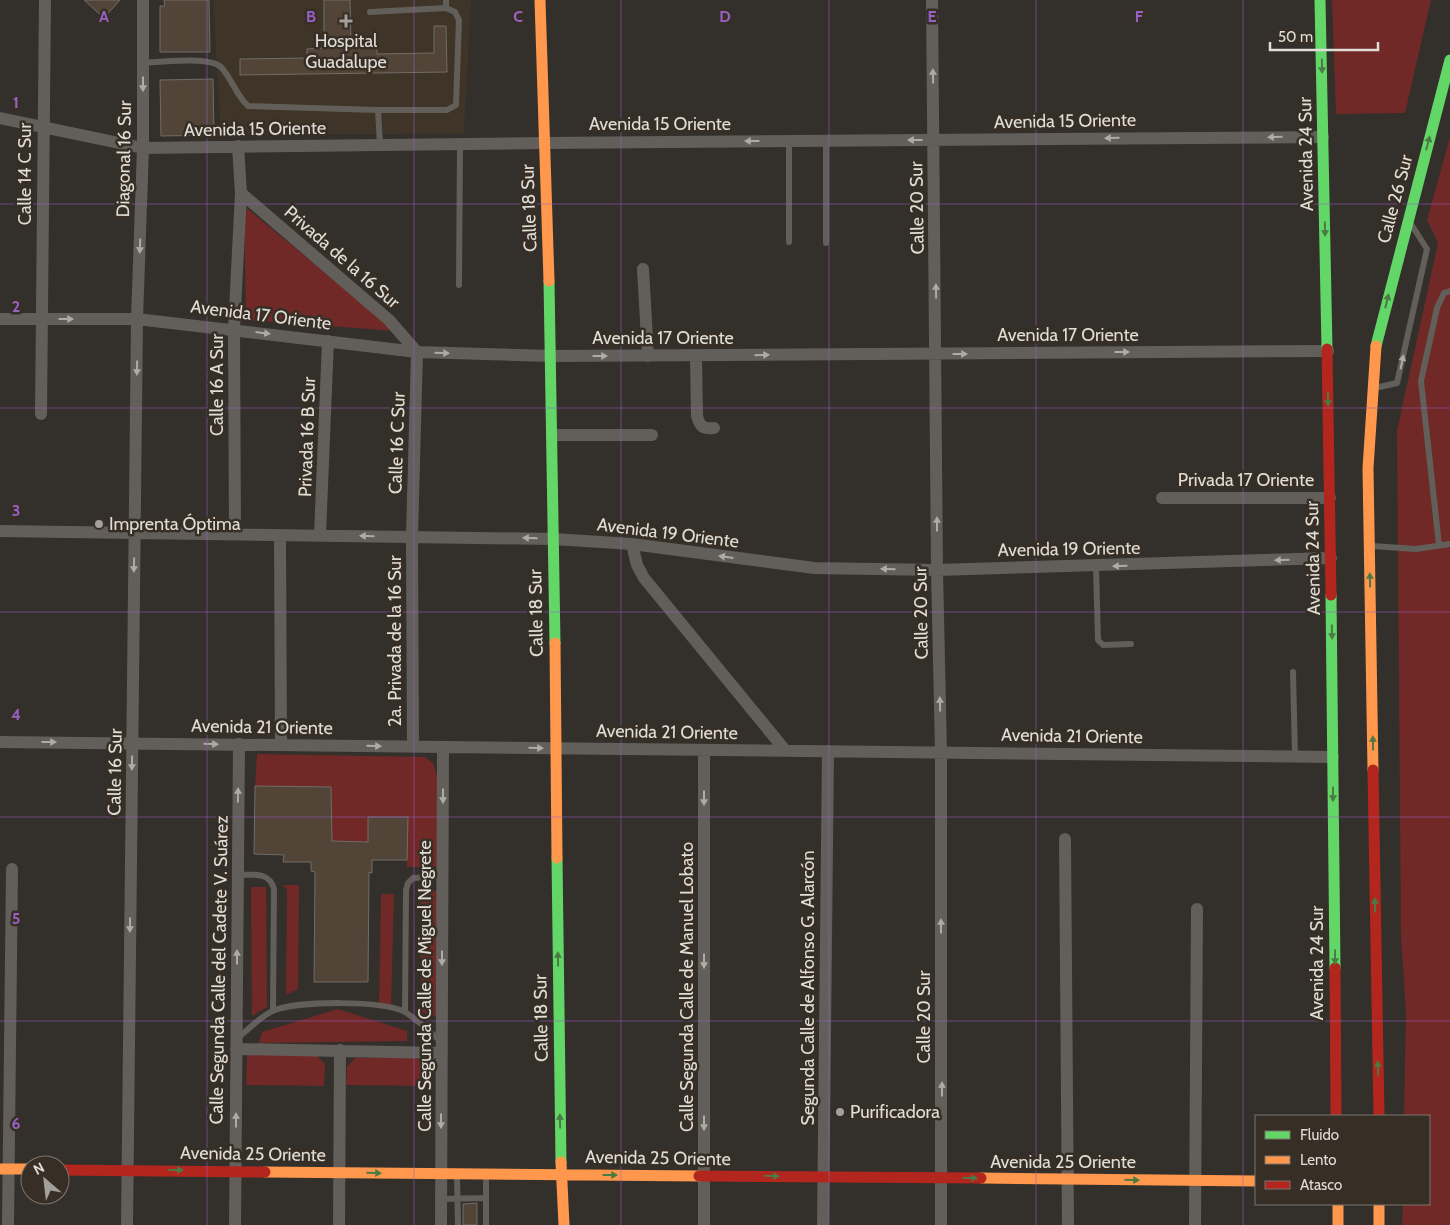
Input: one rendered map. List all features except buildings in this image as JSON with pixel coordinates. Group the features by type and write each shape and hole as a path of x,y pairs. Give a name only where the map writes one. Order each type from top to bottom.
{"main road":[{"name":"Calle 18 Sur","path":"540,0 551,356 561,1174 564,1225"},
{"name":"Avenida 24 Sur","path":"1320,0 1331,558 1336,1115"},
{"name":"Calle 26 Sur","path":"1371,389 1375,348 1450,60"},
{"path":"1371,389 1368,468 1378,1115"},
{"path":"4,1169 20,1170"},
{"name":"Avenida 25 Oriente","path":"70,1170 235,1170 341,1173 1255,1181"},
{"path":"1338,1205 1338,1225"},
{"path":"1379,1205 1379,1225"}],"street":[{"name":"Calle 14 C Sur","path":"40,414 45,0"},
{"name":"Diagonal 16 Sur","path":"137,319 143,148 143,0"},
{"name":"Calle 20 Sur","path":"932,0 937,570 941,752 941,1225"},
{"name":"Avenida 15 Oriente","path":"0,118 143,148 1323,136"},
{"name":"Calle 16 A Sur","path":"235,534 234,329 241,193 238,146"},
{"name":"Privada de la 16 Sur","path":"241,193 389,320 417,352"},
{"path":"643,269 648,356"},
{"name":"Avenida 17 Oriente","path":"0,319 137,319 328,340 417,352 551,356 1328,350"},
{"name":"Calle 16 Sur","path":"127,1225 137,319"},
{"name":"Privada 16 B Sur","path":"320,535 328,340"},
{"name":"Calle 16 C Sur","path":"412,536 417,352"},
{"path":"696,356 697,416 699,424 705,429 714,428"},
{"path":"552,435 652,435"},
{"name":"Privada 17 Oriente","path":"1162,498 1330,498"},
{"name":"Avenida 19 Oriente","path":"0,531 553,539 632,544 793,567 937,570 1096,567 1331,558"},
{"path":"280,535 281,745"},
{"name":"2a. Privada de la 16 Sur","path":"412,536 413,746"},
{"path":"632,544 637,565 644,578 785,750"},
{"name":"Avenida 21 Oriente","path":"0,742 1333,757"},
{"name":"Calle Segunda Calle del Cadete V. Suárez","path":"235,1225 239,744"},
{"name":"Calle Segunda Calle de Miguel Negrete","path":"441,1225 443,747"},
{"name":"Calle Segunda Calle de Manuel Lobato","path":"704,750 704,1225"},
{"name":"Segunda Calle de Alfonso G. Alarcón","path":"824,1225 828,751"},
{"path":"1065,839 1068,1225"},
{"path":"8,1225 4,1169 12,868"},
{"path":"1195,1225 1196,909"},
{"path":"236,1044 340,1050 442,1048"},
{"path":"339,1225 341,1173 340,1050"}],"lane":[{"path":"446,0 446,8"},
{"path":"143,63 209,61 220,66 240,98 248,106 447,110 456,105 459,20 456,12 446,8 370,12"},
{"path":"378,110 380,145"},
{"path":"789,141 789,242"},
{"path":"826,141 826,243"},
{"path":"459,285 460,144"},
{"path":"1371,389 1397,383 1427,249 1408,218"},
{"path":"1439,545 1421,381 1437,308 1444,293 1450,291"},
{"path":"1369,546 1397,549 1450,544"},
{"path":"1096,567 1098,640 1104,645 1131,644"},
{"path":"1293,672 1295,757"},
{"path":"238,875 260,875 272,882 274,889 273,1010"},
{"path":"405,1012 406,890 408,883 413,878 443,876"},
{"path":"236,1044 273,1010 312,1004 350,1004 392,1007 405,1012 442,1048"},
{"path":"457,1174 458,1225"},
{"path":"486,1174 486,1225"},
{"path":"441,1199 486,1198"}],"shaded area":[{"path":"213,0 471,0 464,134 221,135"},
{"path":"1332,0 1431,0 1405,113 1336,114"},
{"path":"1450,137 1450,1225 1402,1225 1403,1205 1430,1205 1430,1115 1404,1115 1406,1012 1401,938 1397,431 1438,243 1427,220"},
{"path":"244,206 396,331 246,320"},
{"path":"257,754 425,757 433,763 439,784 437,867 407,867 407,817 369,817 368,851 356,841 338,841 332,850 331,788 255,786"},
{"path":"283,885 299,885 298,989 286,995 287,890"},
{"path":"251,887 266,887 267,1007 252,1016"},
{"path":"420,891 437,891 437,1017 421,1012"},
{"path":"381,894 394,894 391,1007 379,1007"},
{"path":"338,1009 407,1031 407,1041 259,1043 262,1032"},
{"path":"247,1055 316,1055 325,1064 324,1086 246,1085"},
{"path":"416,1057 429,1067 429,1086 346,1085 347,1067 355,1058"}],"traffic: fast":[{"path":"1320,0 1327,349"},
{"path":"1376,346 1450,60"},
{"path":"549,281 555,643"},
{"path":"1331,595 1335,968"},
{"path":"557,858 561,1162"}],"traffic: slow":[{"path":"540,0 549,281"},
{"path":"1373,770 1368,468 1376,346"},
{"path":"555,643 557,858"},
{"path":"561,1162 564,1225"},
{"path":"0,1169 20,1169"},
{"path":"265,1172 699,1176"},
{"path":"981,1178 1255,1181"},
{"path":"1338,1205 1338,1225"},
{"path":"1379,1205 1379,1225"}],"traffic: jam":[{"path":"1327,349 1331,595"},
{"path":"1373,770 1379,1115"},
{"path":"1335,968 1336,1115"},
{"path":"70,1170 265,1172"},
{"path":"699,1176 981,1178"}],"place":[{"name":"Hospital Guadalupe","path":"346,21"},
{"name":"Imprenta Óptima","path":"99,524"},
{"name":"Purificadora","path":"840,1112"}]}
